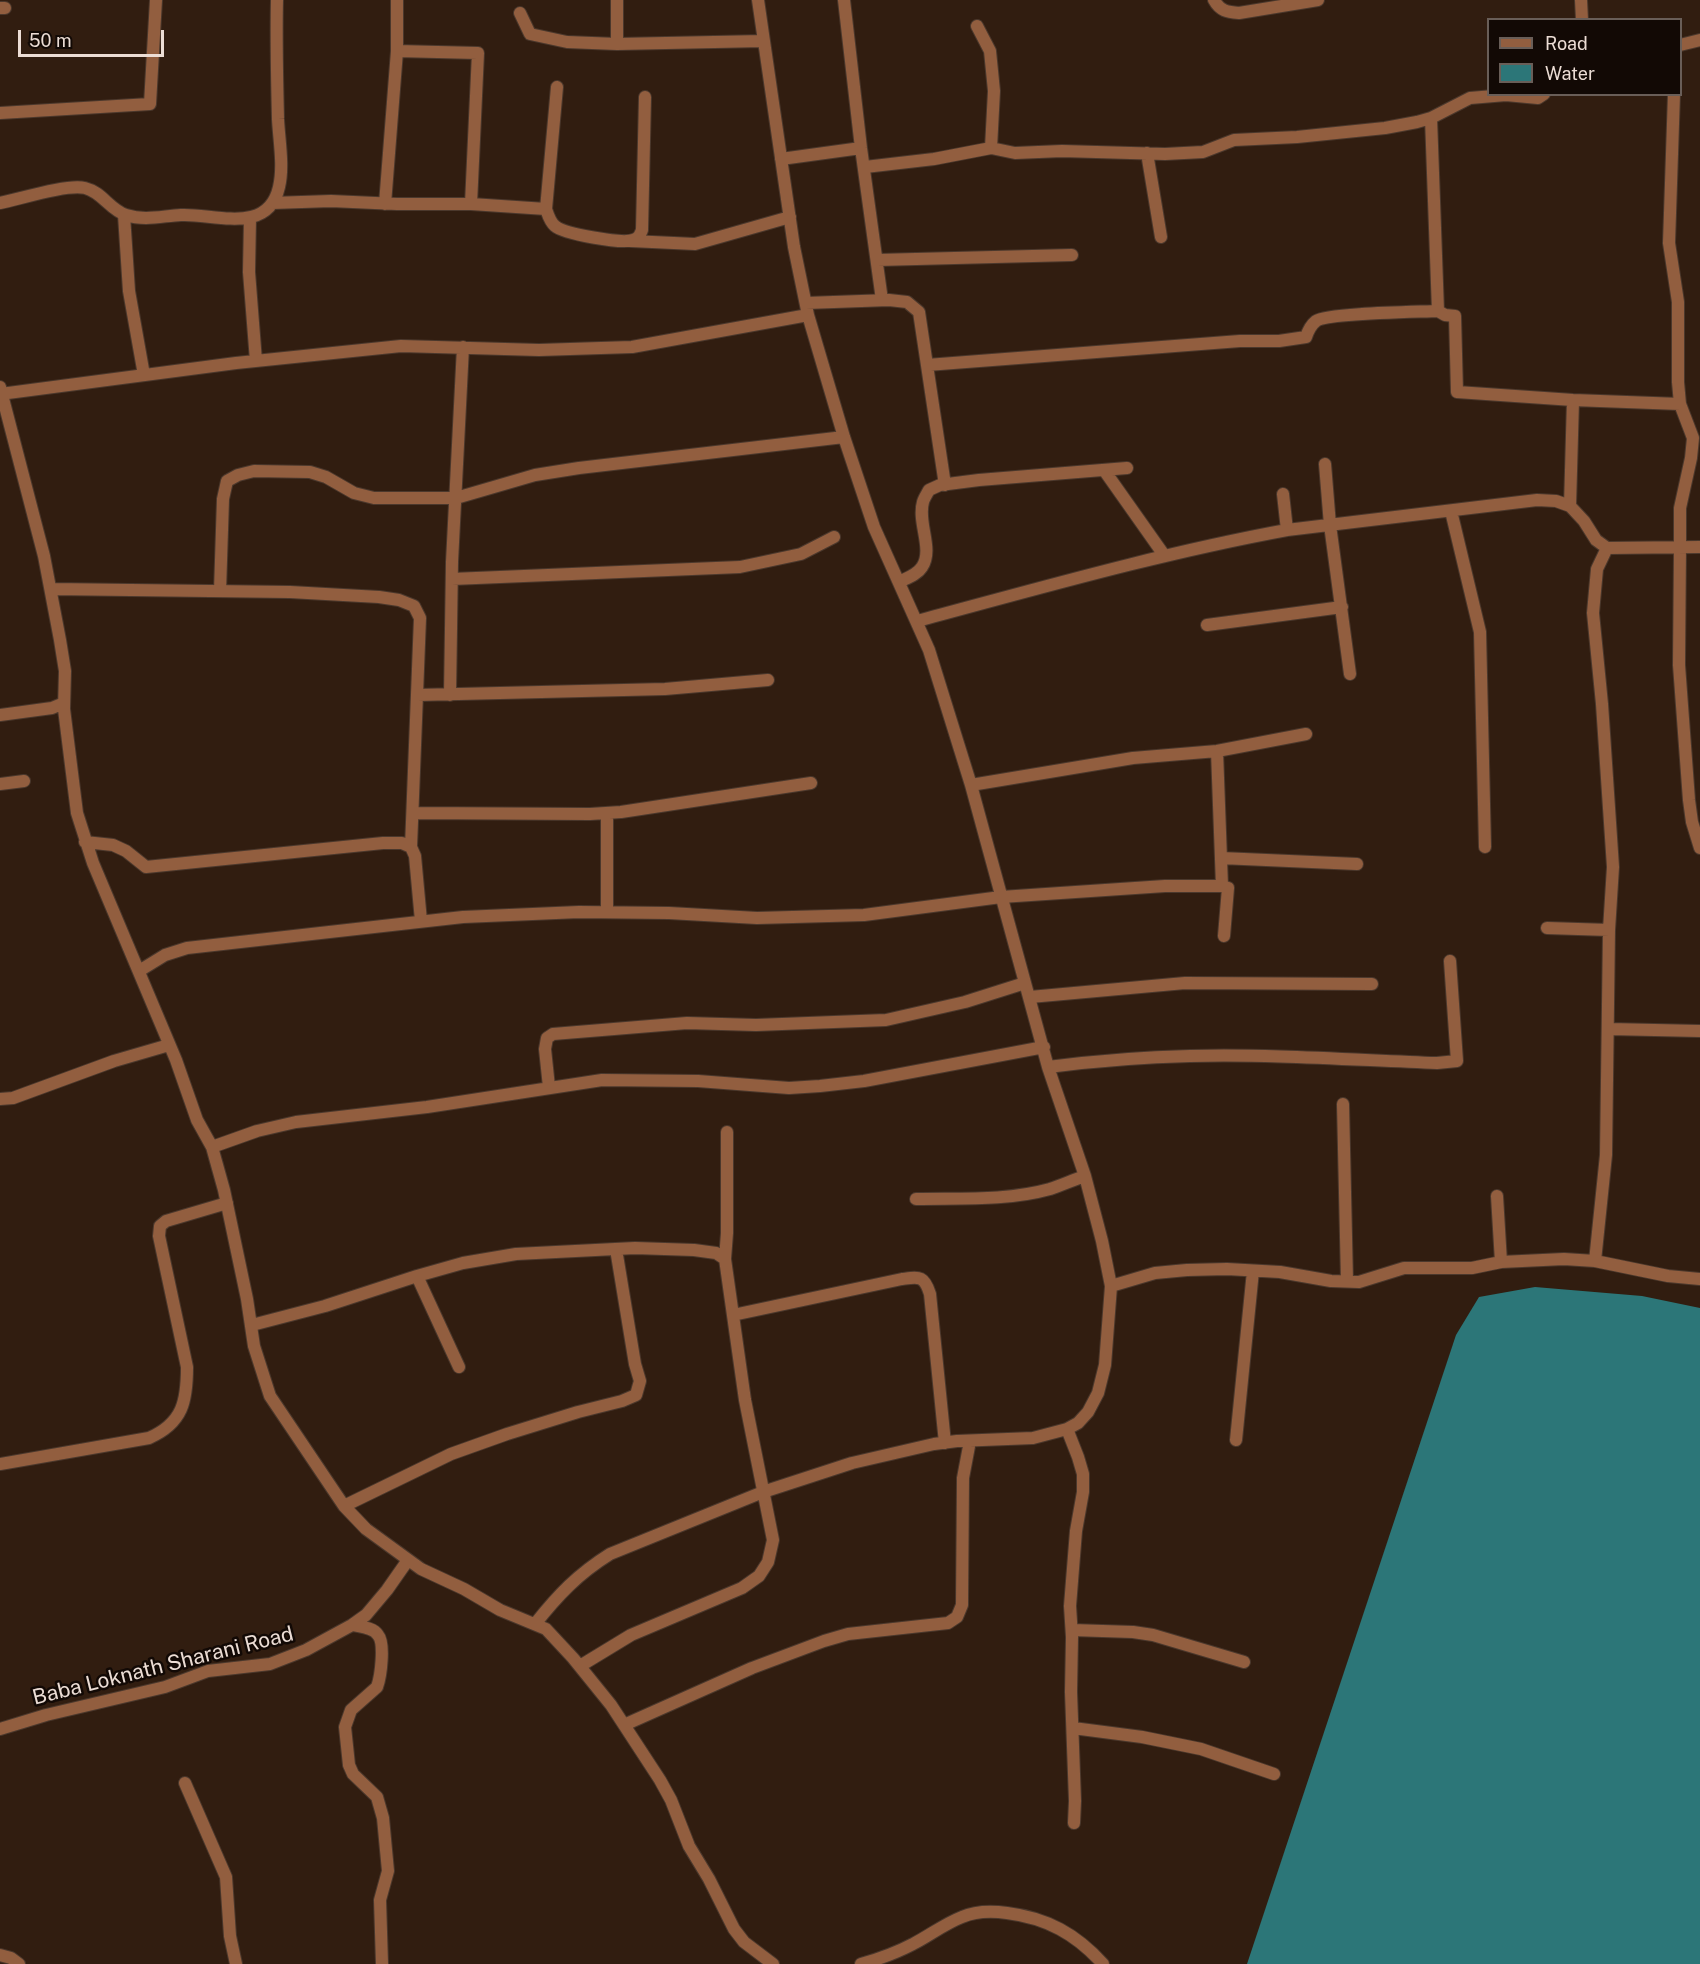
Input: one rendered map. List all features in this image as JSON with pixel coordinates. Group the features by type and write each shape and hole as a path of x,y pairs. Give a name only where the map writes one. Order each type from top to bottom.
{"street":[{"path":"0,113 150,105 156,0"},
{"path":"0,203 73,187 86,188 124,215 137,218 155,219 195,215 218,219 250,218 272,203 279,187 280,166 276,56 277,0"},
{"path":"385,204 397,51 397,0"},
{"path":"617,0 617,44"},
{"path":"535,1624 566,1587 589,1567 610,1554 763,1492 852,1463 945,1443 1033,1438 1067,1429 1078,1423 1088,1412 1098,1393 1105,1365 1111,1286 1105,1251 1085,1176 1048,1066 971,785 929,650 874,527 844,437 808,315 790,217 758,0"},
{"path":"844,0 882,300"},
{"path":"1214,0 1218,8 1239,13 1318,0"},
{"path":"1581,0 1582,18"},
{"path":"520,13 531,34 567,42 617,44 763,41"},
{"path":"977,26 990,51 994,91 991,147"},
{"path":"1682,44 1700,40"},
{"path":"397,51 478,53 471,204"},
{"path":"557,87 546,209 555,226 564,231 618,241 694,244 790,217"},
{"path":"865,167 933,159 991,147 1015,153 1203,152 1234,140 1298,137 1385,128 1431,118 1470,98 1494,96"},
{"path":"1517,96 1538,98 1541,96"},
{"path":"1674,96 1669,243 1678,302 1680,404 1696,437 1680,508 1679,665 1683,740 1692,822 1700,848"},
{"path":"631,241 638,238 642,230 645,97"},
{"path":"1431,118 1438,310"},
{"path":"781,159 861,148"},
{"path":"1147,153 1161,237"},
{"path":"272,203 331,201 385,204 471,204 546,209"},
{"path":"124,215 129,291 144,375"},
{"path":"250,218 249,272 256,361"},
{"path":"877,260 1072,255"},
{"path":"806,303 882,300 907,302 919,312 945,484"},
{"path":"927,365 1240,341 1279,341 1306,337 1317,320 1355,314 1438,310 1445,315 1455,316 1457,392 1680,404"},
{"path":"773,1964 744,1942 727,1918 709,1879 690,1846 665,1790 624,1725 580,1666 546,1629 500,1610 464,1588 421,1569 366,1529 344,1506 270,1396 258,1363 227,1203 212,1147 197,1120 139,970 85,843 77,813 64,703 64,671 51,589 1,391 401,346 539,350 632,347 808,315"},
{"path":"450,695 452,579 463,347"},
{"path":"1570,506 1573,400"},
{"path":"220,591 223,499 227,481 238,475 254,471 310,472 326,477 354,493 375,498 456,498 535,475 579,468 844,437"},
{"path":"1325,464 1330,525 1350,674"},
{"path":"899,582 917,573 923,566 926,555 922,517 923,502 929,490 945,484 1127,468"},
{"path":"1104,470 1164,555"},
{"path":"1283,494 1287,530"},
{"path":"917,621 1164,555 1287,530 1537,500 1556,501 1570,506 1584,521 1596,540 1607,548 1700,547"},
{"path":"1451,511 1480,632 1485,847"},
{"path":"452,579 740,567 801,554 834,537"},
{"path":"1595,1261 1606,1155 1613,867 1593,613 1597,569 1607,548"},
{"path":"51,589 220,591 379,597 399,600 414,606 420,618 411,847 415,856 421,921"},
{"path":"1207,625 1342,607"},
{"path":"417,695 665,689 768,680"},
{"path":"0,715 52,708 64,703"},
{"path":"971,785 1133,758 1217,751 1306,734"},
{"path":"1217,751 1222,886"},
{"path":"0,784 24,782"},
{"path":"413,813 607,813 812,783"},
{"path":"607,813 608,912"},
{"path":"85,843 113,845 126,850 146,867 383,843 402,843 411,847"},
{"path":"1221,858 1357,864"},
{"path":"139,970 165,955 187,948 463,917 608,912 757,918 864,915 1001,897 1165,886 1222,886 1228,888 1224,936"},
{"path":"1546,928 1610,930"},
{"path":"1048,1066 1189,1056 1302,1057 1437,1063 1457,1061 1450,961"},
{"path":"549,1087 545,1049 548,1038 554,1034 687,1023 756,1025 886,1020 965,1002 1025,983"},
{"path":"1030,997 1185,983 1372,984"},
{"path":"1609,1029 1700,1031"},
{"path":"0,1099 13,1098 114,1061 169,1045"},
{"path":"212,1147 257,1131 296,1122 427,1107 602,1080 698,1081 789,1088 820,1086 864,1081 1044,1047"},
{"path":"1343,1104 1347,1281"},
{"path":"580,1666 631,1635 742,1588 759,1576 768,1562 773,1540 745,1400 725,1260 727,1132"},
{"path":"916,1199 999,1197 1025,1194 1050,1189 1085,1176"},
{"path":"1497,1196 1501,1262"},
{"path":"0,1464 149,1438 174,1423 182,1409 187,1386 187,1367 159,1236 160,1226 166,1221 227,1203"},
{"path":"252,1325 325,1306 463,1263 516,1254 636,1248 694,1250 716,1253 725,1260"},
{"path":"344,1506 452,1454 507,1434 636,1395 640,1381 616,1249"},
{"path":"1111,1286 1155,1273 1187,1270 1280,1272 1330,1281 1359,1282 1404,1268 1472,1268 1501,1262 1564,1260 1595,1261 1668,1276 1700,1279"},
{"path":"1236,1440 1253,1271"},
{"path":"417,1276 459,1367"},
{"path":"733,1315 919,1277 927,1283 930,1294 945,1443"},
{"path":"1067,1429 1083,1474 1070,1606 1076,1801 1074,1823"},
{"path":"624,1725 752,1668 824,1641 848,1634 948,1623 957,1617 962,1605 963,1478 970,1441"},
{"name":"Baba Loknath Sharani Road","path":"0,1729 46,1715 165,1687 208,1671 270,1664 306,1650 366,1615 408,1560"},
{"path":"351,1625 369,1629 377,1633 380,1639 380,1670 377,1687 351,1710 345,1726 349,1765 353,1774 376,1797 383,1818 388,1871 380,1900 382,1964"},
{"path":"1072,1630 1133,1632 1244,1662"},
{"path":"1073,1728 1134,1735 1201,1749 1274,1774"},
{"path":"185,1783 226,1877 230,1936 236,1964"},
{"path":"861,1964 913,1944 962,1917 993,1911 1027,1916 1056,1926 1091,1951 1103,1964"},
{"path":"0,1955 11,1958 18,1964"}],"water":[{"path":"1535,1287 1642,1296 1700,1308 1700,1964 1247,1964 1456,1335 1479,1297"}]}
